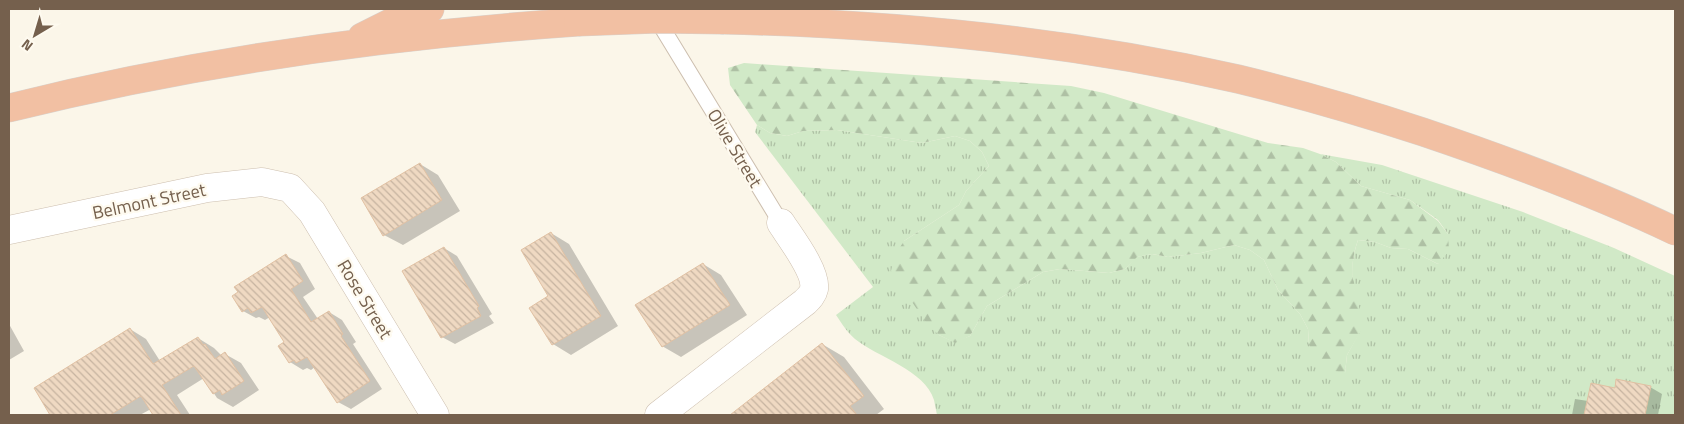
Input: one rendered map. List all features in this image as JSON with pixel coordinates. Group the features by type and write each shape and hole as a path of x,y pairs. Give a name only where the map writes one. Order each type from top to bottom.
{"highway":[{"path":"346,46 376,29 430,9"},
{"path":"9,108 93,88 174,72 346,46 448,33 578,22 658,19 859,26 1013,41 1147,61 1236,79 1328,103 1468,147 1576,187 1675,232"}],"street":[{"name":"Belmont Street","path":"9,230 207,188 262,182 290,188"},
{"name":"Rose Street","path":"290,188 312,212 435,415"},
{"name":"Olive Street","path":"659,415 806,302 814,289 811,272 781,222"}],"lane":[{"name":"Olive Street","path":"650,9 781,222"}],"green space":[{"path":"744,63 1071,86 1104,93 1268,143 1303,148 1320,154 1336,162 1361,186 1410,200 1438,221 1448,234 1449,251 1438,264 1408,249 1391,248 1375,242 1358,240 1354,252 1353,273 1355,293 1364,326 1347,355 1345,373 1328,370 1316,358 1309,345 1308,329 1300,314 1278,290 1264,260 1250,250 1234,245 1201,253 1168,257 1152,254 1137,257 1125,269 1109,273 1060,269 1043,272 987,306 970,336 955,343 939,335 927,324 891,271 895,255 904,241 959,205 966,191 989,166 982,152 970,141 955,136 922,143 837,130 803,131 787,136 770,133 757,125 730,85 728,68"},
{"path":"757,125 770,133 787,136 803,131 837,130 922,143 955,136 970,141 982,152 989,166 966,191 959,205 904,241 939,335 954,342 970,336 987,306 1043,272 1060,269 1109,273 1125,269 1136,257 1152,254 1168,257 1201,253 1234,245 1250,250 1264,260 1278,290 1300,314 1308,329 1309,345 1345,373 1347,355 1363,326 1352,274 1354,252 1358,240 1375,242 1391,248 1408,249 1438,264 1448,234 1438,220 1410,200 1361,186 1336,162 1320,154 1382,165 1523,212 1614,248 1675,276 1675,415 937,415 934,400 921,380 911,372 864,346 847,331 836,315 873,287 755,132"}],"building":[{"path":"420,163 442,200 383,236 361,198"},
{"path":"551,232 601,316 552,345 529,308 548,296 521,250"},
{"path":"444,247 479,306 477,308 481,316 441,338 402,271"},
{"path":"286,254 303,281 291,289 311,322 329,311 343,334 341,336 370,381 337,403 307,357 296,363 294,360 289,363 278,346 284,342 262,307 251,313 248,308 242,312 232,296 238,292 234,287"},
{"path":"703,263 730,305 662,347 635,305"},
{"path":"130,328 153,364 198,337 215,359 225,352 244,381 222,395 220,390 213,394 194,366 162,385 181,415 153,415 141,396 110,415 50,415 34,388"},
{"path":"822,343 864,396 850,406 857,415 730,415"},
{"path":"1616,379 1651,386 1645,415 1584,415 1591,383 1615,388"}]}
